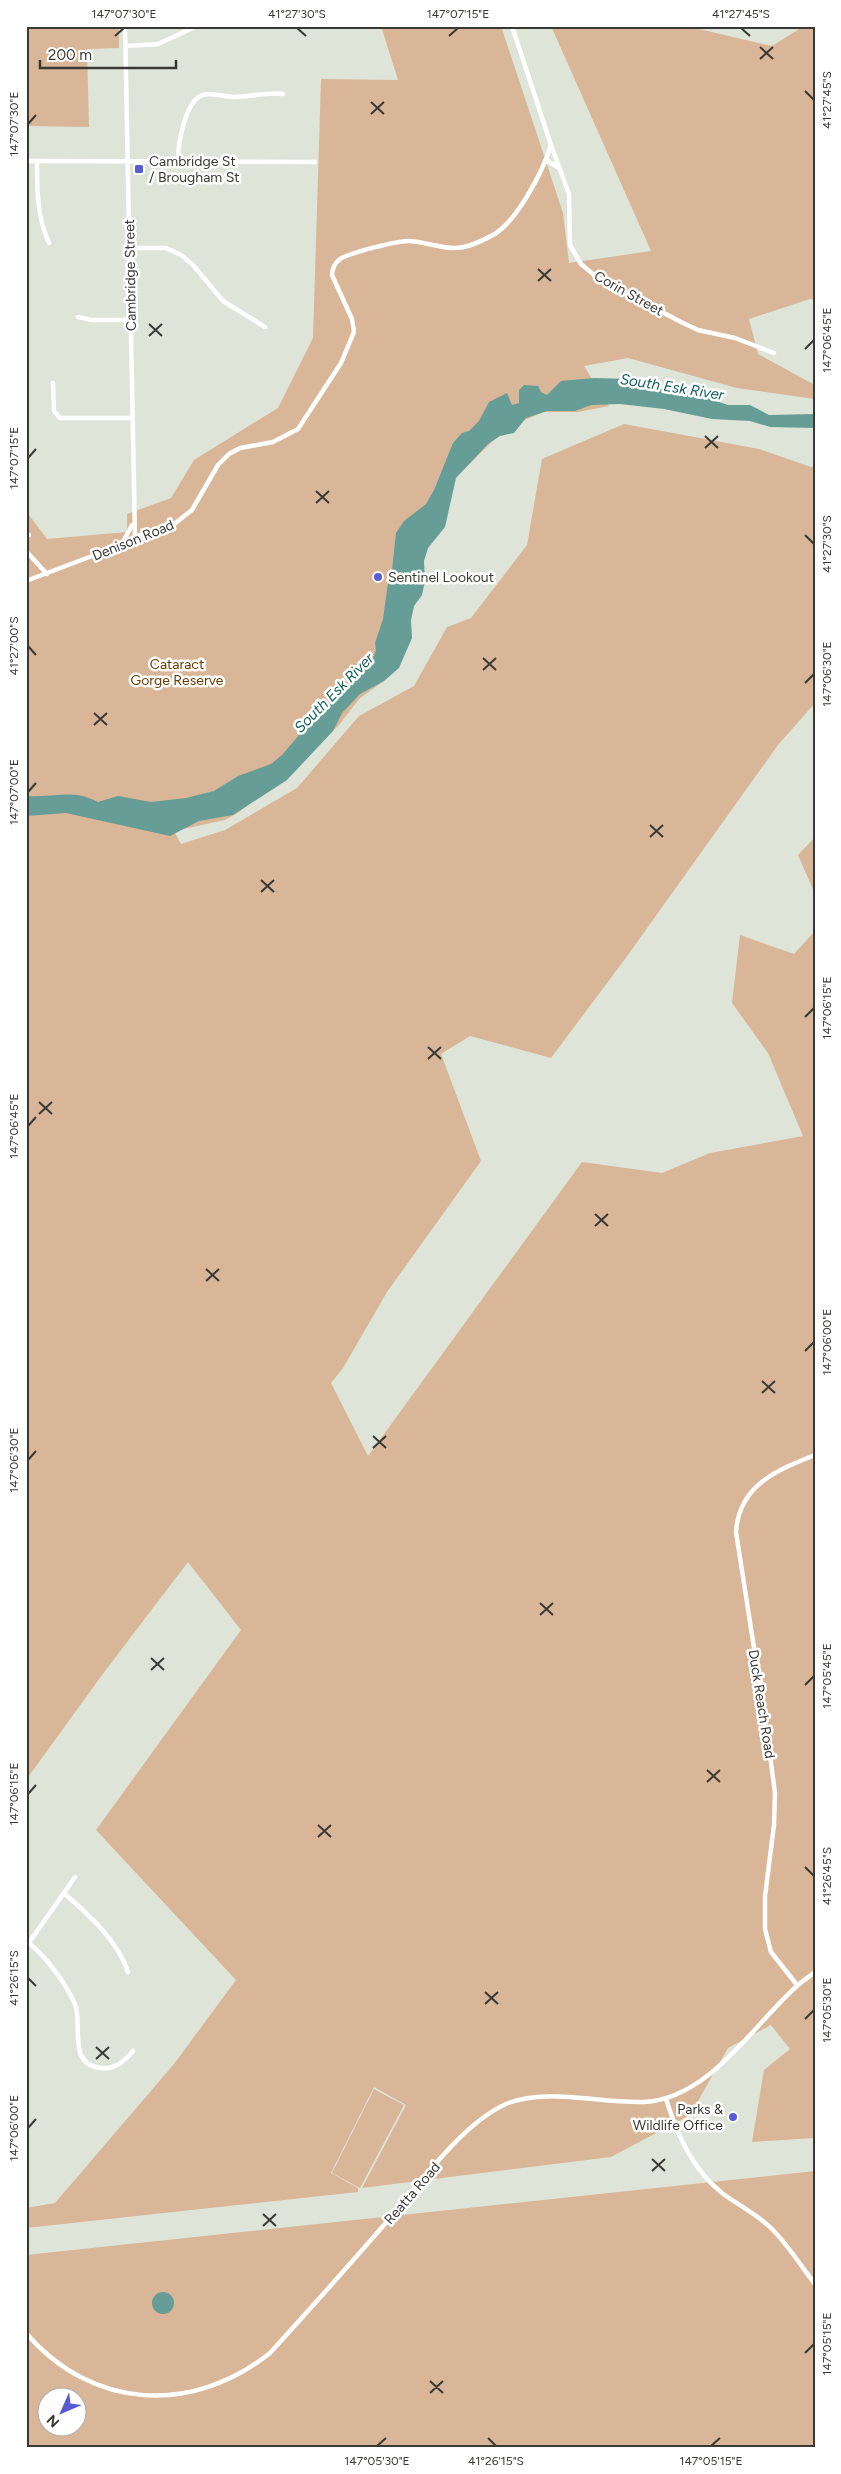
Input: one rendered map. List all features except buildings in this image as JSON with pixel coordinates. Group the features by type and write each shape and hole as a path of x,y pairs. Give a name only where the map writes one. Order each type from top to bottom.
{"street":[{"name":"Cambridge Street","path":"125,26 133,523 135,537"},
{"path":"126,46 158,44 197,26"},
{"name":"Corin Street","path":"512,26 571,205 570,245 581,264 599,279 698,330 735,338 774,353"},
{"path":"178,160 182,131 191,105 199,97 207,94 233,97 266,93 283,94"},
{"name":"Denison Road","path":"26,581 135,537 166,527 186,517 198,501 218,465 229,454 240,448 263,444 290,435 306,420 322,391 346,355 354,332 352,319 332,275 332,270 341,259 401,242 424,242 458,248 490,237 506,224 546,160 551,145"},
{"path":"26,161 178,160 316,162"},
{"path":"546,160 560,169"},
{"path":"37,161 38,202 44,230 50,243"},
{"path":"129,248 166,248 181,254 193,265 223,301 265,327"},
{"path":"78,317 92,320 130,320"},
{"path":"53,383 54,411 60,418 132,418"},
{"path":"121,544 130,534 133,523"},
{"path":"26,551 47,574"},
{"name":"Duck Reach Road","path":"797,1985 771,1952 764,1929 774,1825 775,1793 766,1725 739,1564 736,1532 740,1508 756,1487 780,1470 815,1455"},
{"path":"76,1877 28,1945 45,1959 72,1998 77,2013 79,2050 85,2061 97,2068 108,2068 122,2062 133,2051"},
{"path":"65,1894 97,1925 125,1964 128,1972"},
{"name":"Reatta Road","path":"26,2333 62,2367 103,2387 132,2394 162,2396 204,2389 232,2379 270,2353 433,2168 469,2129 488,2114 507,2104 532,2097 645,2102 666,2099 691,2087 713,2072 797,1985 815,1972"},
{"path":"666,2099 675,2129 694,2161 720,2191 771,2229 815,2284"}],"green space":[{"path":"26,26 119,26 119,48 87,49 89,127 26,126"},
{"name":"Cataract Gorge Reserve","path":"381,26 501,26 563,213 569,263 651,251 551,26 686,26 772,46 804,26 811,26 815,31 815,299 749,319 758,354 813,384 815,399 737,388 628,358 584,366 609,406 578,412 544,412 522,421 499,435 426,506 385,680 359,699 339,725 273,787 236,814 225,820 174,831 181,844 225,830 297,788 359,716 414,686 447,627 471,618 527,545 542,459 624,424 759,449 811,467 815,466 815,703 778,745 625,959 551,1058 470,1036 441,1054 481,1161 387,1292 343,1368 331,1383 368,1456 582,1162 662,1173 710,1153 803,1136 768,1053 732,1003 740,935 794,954 815,931 815,2138 752,2142 764,2070 790,2049 771,2025 728,2048 690,2115 611,2157 362,2188 406,2105 374,2087 331,2173 358,2188 358,2192 26,2228 26,2208 55,2203 174,2064 236,1980 96,1830 241,1630 188,1562 102,1675 26,1780 26,511 47,539 127,532 127,514 171,498 194,460 278,408 313,338 321,79 398,80"},
{"path":"815,837 815,894 798,855"},
{"path":"374,2089 404,2105 360,2188 332,2173"},
{"path":"815,2171 815,2448 26,2448 26,2255"}],"water":[{"path":"594,378 629,379 662,389 704,397 728,405 750,405 769,415 815,414 815,428 770,427 750,421 712,419 664,409 620,404 591,405 575,411 547,411 526,418 514,433 500,436 488,444 456,478 445,527 428,548 424,561 425,581 422,595 414,606 411,620 412,638 399,668 384,681 360,694 342,713 333,731 287,780 233,815 199,821 170,836 66,813 26,816 26,796 71,794 80,795 98,802 118,796 151,802 186,798 214,791 238,776 271,764 371,664 376,650 375,643 383,619 388,583 392,570 396,533 404,521 426,504 434,490 453,443 462,433 469,431 479,421 489,402 507,393 512,405 519,403 519,390 524,385 538,386 541,392 547,395 561,381"},
{"path":"163,2292 171,2295 174,2303 171,2311 163,2314 155,2311 152,2303 155,2295"}],"place":[{"name":"Cambridge St / Brougham St","path":"139,169"},
{"name":"Sentinel Lookout","path":"378,577"},
{"name":"Parks & Wildlife Office","path":"733,2117"}],"water label":[{"name":"South Esk River","path":"672,387"},
{"name":"South Esk River","path":"334,693"}]}
